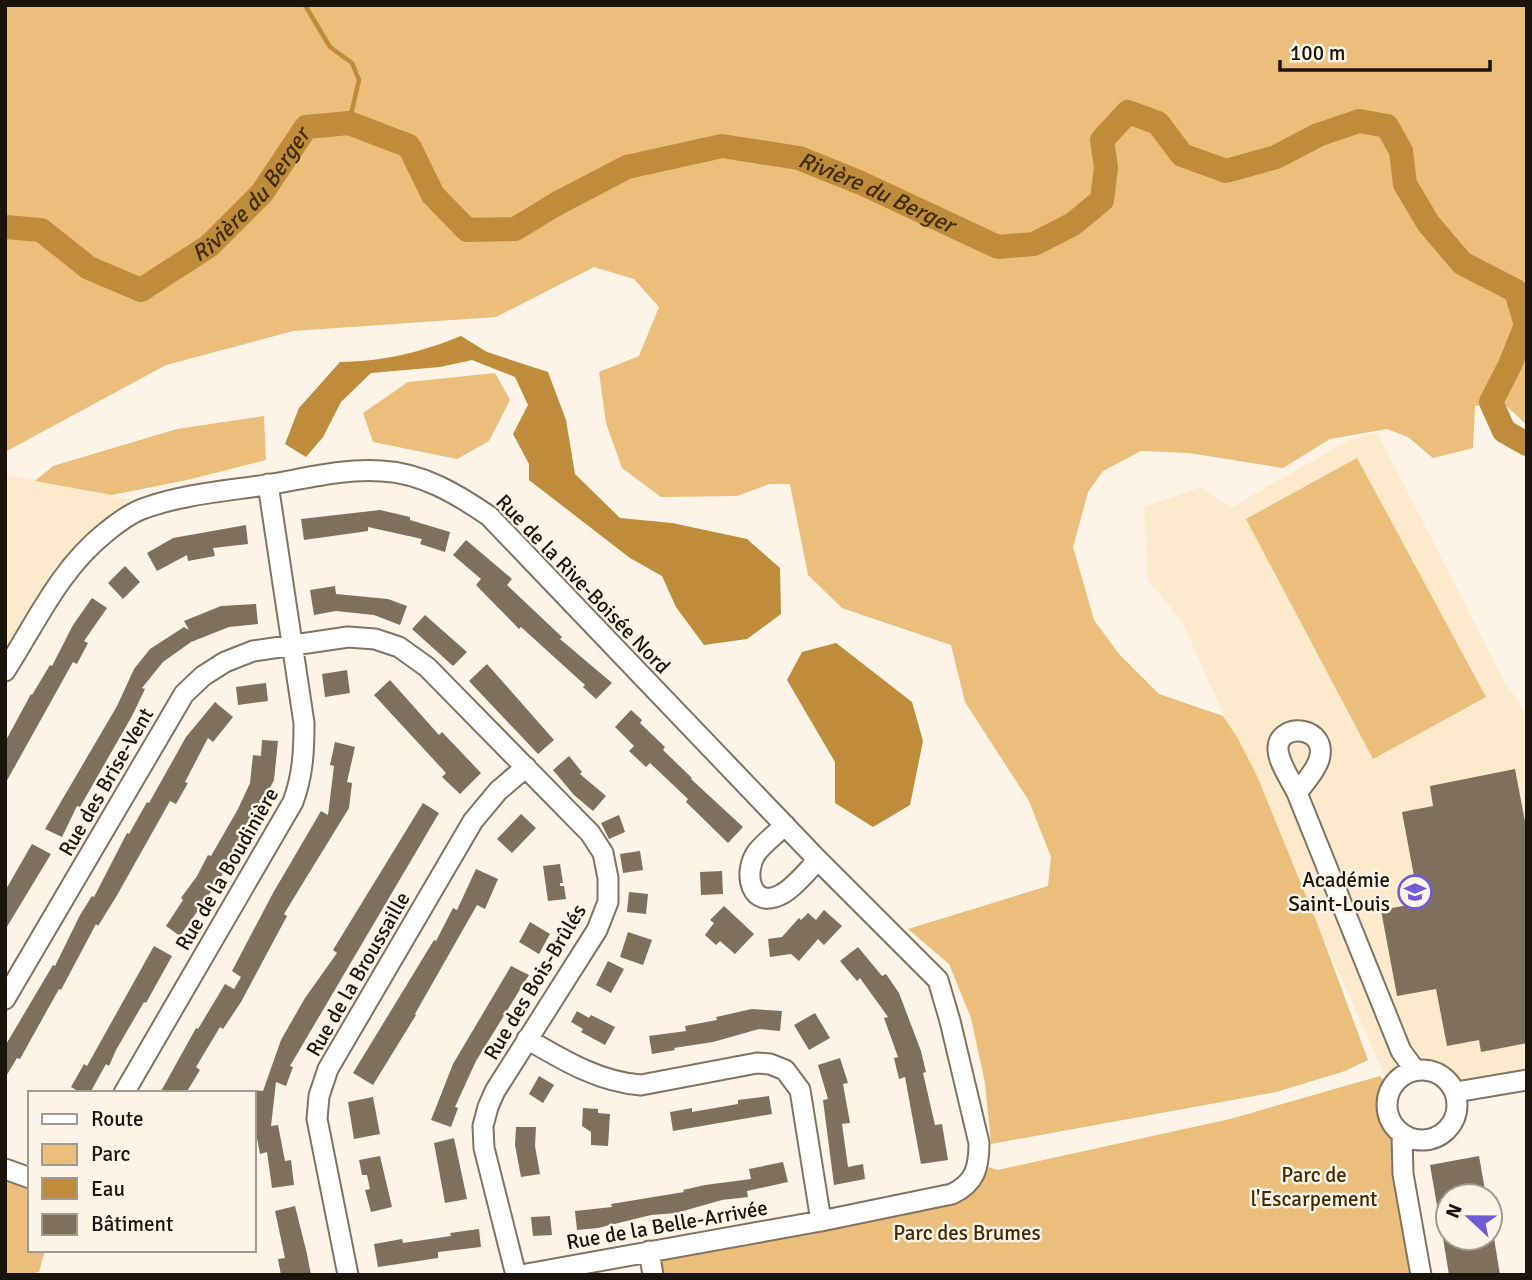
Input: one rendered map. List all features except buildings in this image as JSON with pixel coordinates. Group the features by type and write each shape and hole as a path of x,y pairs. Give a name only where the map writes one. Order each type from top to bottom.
{"street":[{"name":"Rue de la Rive-Boisée Nord","path":"5,671 64,575 84,551 107,531 143,508 183,497 339,472 384,471 425,480 461,496 489,516 818,860 938,980 979,1143 979,1164 973,1178 964,1188 951,1194 821,1221"},
{"name":"Rue de la Boudinière","path":"125,1091 293,802 301,779 304,723 268,484"},
{"name":"Rue des Bois-Brûlés","path":"292,646 348,637 375,639 399,648 427,667 590,833 603,853 608,878 607,902 597,930 495,1091 483,1126 484,1148 519,1275"},
{"name":"Rue des Brise-Vent","path":"5,999 184,694 202,676 235,659 253,651 292,646"},
{"name":"Rue de la Broussaille","path":"348,1275 317,1119 319,1096 328,1069 473,821 498,791 526,768"},
{"path":"1297,793 1401,1051 1415,1070"},
{"path":"785,825 757,853 749,872 751,887 758,895 769,898 782,894 818,860"},
{"path":"527,1039 559,1058 622,1084 641,1085 757,1063 771,1064 785,1070 800,1090 821,1221"},
{"path":"1415,1070 1432,1070 1447,1078 1456,1092 1458,1109 1453,1124 1442,1135 1428,1140 1415,1140 1402,1134 1392,1123 1387,1101 1391,1088 1401,1076 1415,1070"},
{"path":"1456,1092 1527,1080"},
{"path":"1402,1134 1403,1174 1421,1275"},
{"path":"5,1169 28,1177"},
{"name":"Rue de la Belle-Arrivée","path":"519,1275 821,1221"},
{"path":"649,1251 653,1275"}],"shaded area":[{"name":"Académie Saint-Louis","path":"1377,432 1504,681 1527,714 1527,1080 1456,1092 1447,1078 1432,1070 1415,1070 1401,1076 1391,1089 1182,621 1148,580 1144,507 1201,487 1231,508 1349,440"},
{"path":"5,474 147,503 91,545 5,671"}],"green space":[{"path":"5,5 1527,5 1527,425 1503,403 1475,406 1473,448 1433,458 1408,437 1387,429 1330,439 1283,468 1189,453 1141,451 1103,471 1088,492 1073,547 1094,620 1119,654 1159,694 1223,716 1237,737 1257,776 1319,928 1368,1060 1345,1071 1276,1092 991,1144 985,1083 971,1018 949,964 908,929 1048,886 1051,857 1029,801 965,702 951,645 842,608 808,575 790,484 769,484 737,496 661,497 622,468 606,423 599,372 639,356 659,307 634,279 594,267 496,317 293,331 166,365 5,452"},
{"path":"495,373 510,400 489,441 457,459 373,442 363,413 408,382"},
{"path":"264,416 266,460 112,495 35,481 53,466 177,429"},
{"path":"1357,458 1486,697 1373,759 1246,519"},
{"name":"Parc de l'Escarpement","path":"1380,1076 1391,1089 1389,1113 1402,1134 1421,1275 653,1275 649,1251 951,1194 979,1164 998,1170 1230,1119"},
{"path":"5,1169 28,1177 28,1252 44,1252 39,1272 5,1275"}],"water":[{"path":"461,336 487,352 548,372 566,420 575,474 620,518 672,523 747,539 780,568 781,614 747,639 704,645 676,607 662,576 630,558 529,480 529,464 513,434 528,405 515,377 472,360 440,367 371,373 341,402 323,437 306,457 285,444 299,408 340,362 402,355"},
{"path":"836,643 912,702 923,741 910,805 873,827 835,803 835,762 787,680 802,652"}],"waterway":[{"path":"305,5 330,47 352,63 359,80 349,123"},
{"name":"Rivière du Berger","path":"5,227 41,230 89,268 141,290 209,246 262,193 306,127 349,123 409,146 433,195 467,230 515,229 627,167 722,146 799,158 861,183 998,247 1034,244 1073,224 1102,200 1106,167 1102,140 1128,112 1158,123 1182,155 1226,171 1276,157 1318,135 1359,121 1387,126 1401,151 1405,184 1428,223 1462,263 1516,291 1526,325 1491,402 1504,431 1527,444"}],"place":[{"name":"Académie Saint-Louis","path":"1415,892"}],"park label":[{"name":"Parc des Brumes","path":"967,1233"}]}
